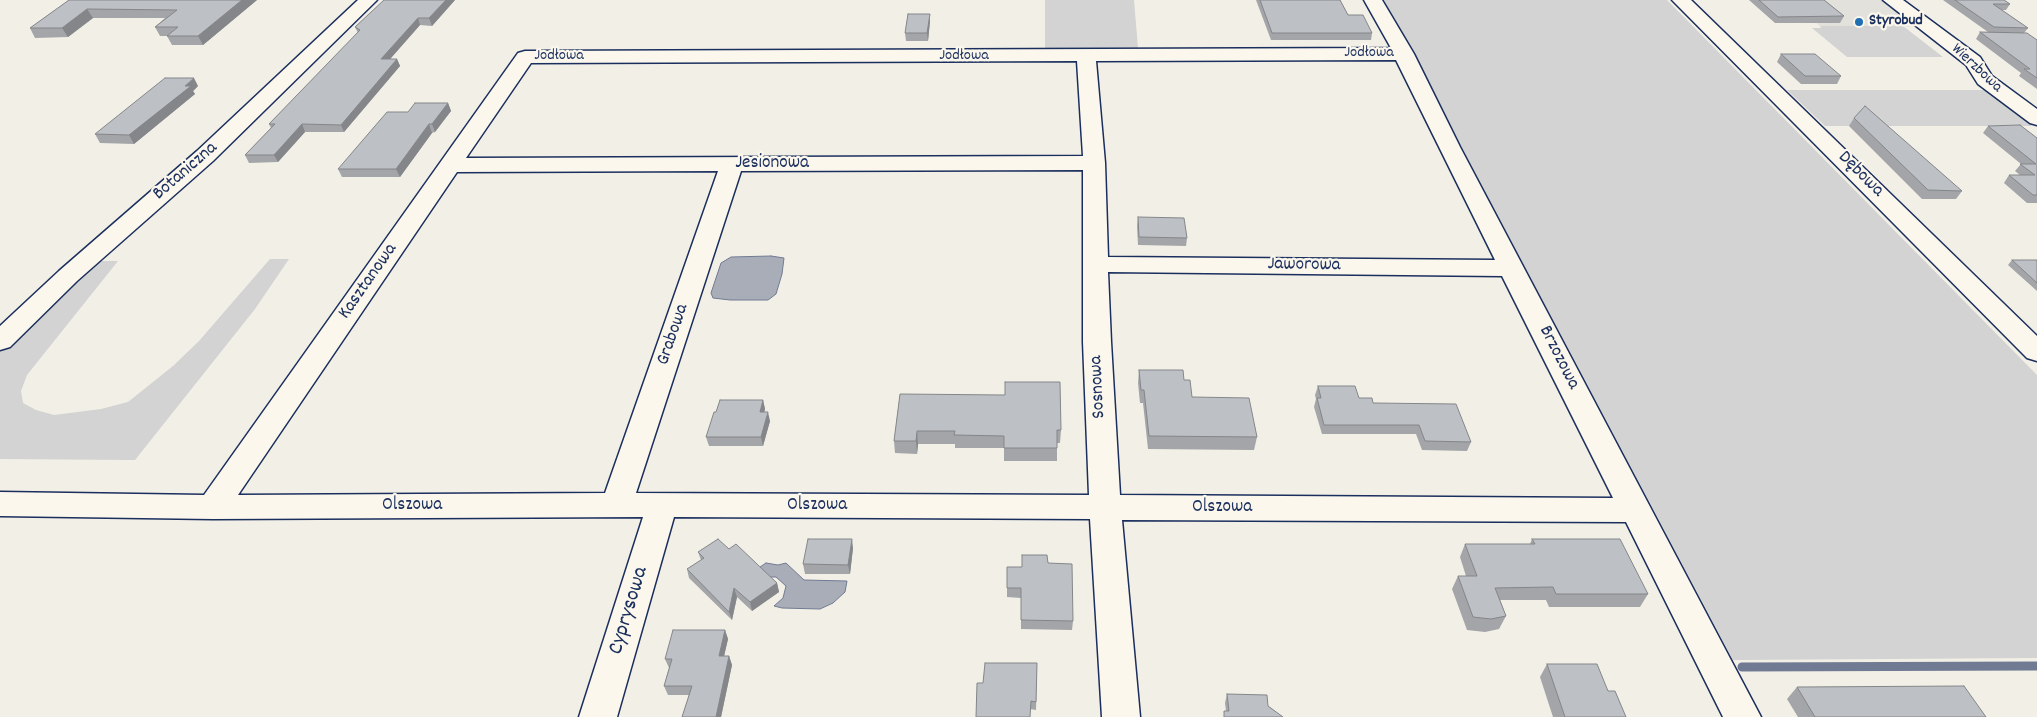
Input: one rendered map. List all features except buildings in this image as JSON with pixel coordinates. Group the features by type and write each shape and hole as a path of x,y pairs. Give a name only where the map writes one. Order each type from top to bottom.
{"street":[{"name":"Botaniczna","path":"0,341 68,276 205,156 368,0"},
{"name":"Brzozowa","path":"1373,0 1404,54 1742,717"},
{"name":"Dębowa","path":"1681,0 2037,352"},
{"name":"Wierzbowa","path":"1892,0 1973,61 1985,80 2037,119"},
{"name":"Jodłowa","path":"525,57 1086,57 1129,54 1404,54"},
{"name":"Kasztanowa","path":"213,507 525,57"},
{"name":"Sosnowa","path":"1086,57 1094,163 1097,342 1105,508 1121,717"},
{"name":"Jesionowa","path":"450,165 1094,163"},
{"name":"Grabowa","path":"616,505 732,164"},
{"name":"Jaworowa","path":"1097,264 1512,268"},
{"name":"Olszowa","path":"0,504 213,507 616,505 1635,510"},
{"name":"Cyprysowa","path":"598,717 662,506"}],"shaded area":[{"path":"1045,0 1134,0 1138,48 1120,53 1045,54"},
{"path":"1384,0 1667,0 2037,375 2037,658 1733,660"},
{"path":"1789,0 1881,0 1916,27 1820,26"},
{"path":"1820,26 1903,26 1943,57 1847,57 1812,28 1821,28"},
{"path":"1787,90 1985,90 2032,126 1825,126"},
{"path":"771,256 784,258 782,274 776,294 768,300 713,298 711,293 721,263 731,257"},
{"path":"270,259 289,259 255,309 135,460 0,459 0,350 95,261 118,261 27,375 21,391 23,403 36,410 54,415 101,409 128,402 173,366 199,341"},
{"path":"766,563 778,565 786,563 804,580 847,581 845,592 833,603 820,609 774,606 783,598 786,586 776,577 770,577 760,567"}],"waterway":[{"path":"1742,667 2037,666"}],"place":[{"name":"Styrobud","path":"1859,22"}]}
